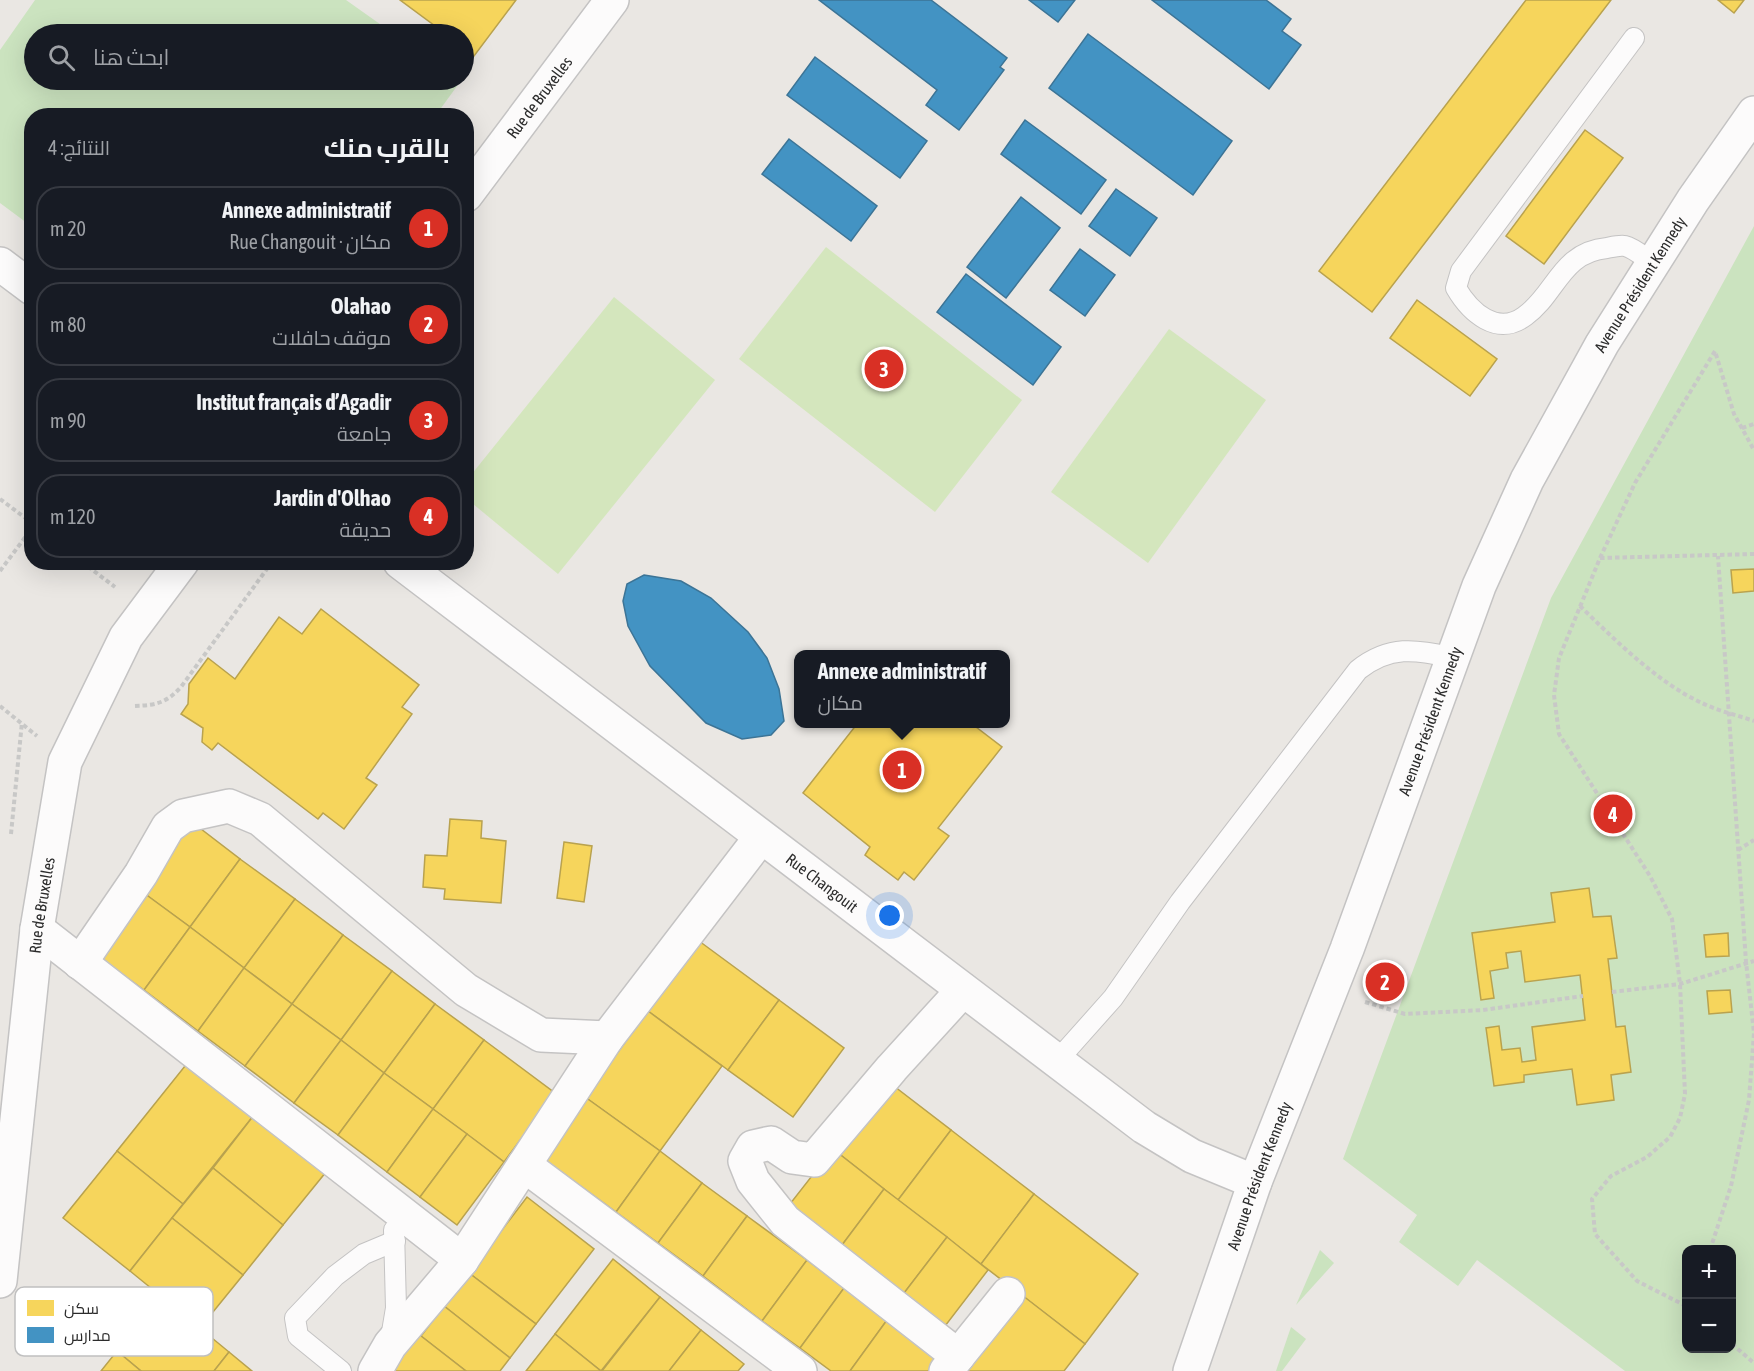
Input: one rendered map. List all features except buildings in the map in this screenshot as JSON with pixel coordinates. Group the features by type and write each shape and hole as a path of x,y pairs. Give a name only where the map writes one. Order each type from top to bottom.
{"street":[{"name":"Rue de Bruxelles","path":"474,184 612,0"},
{"name":"Avenue Président Kennedy","path":"1190,1371 1255,1182 1330,992 1455,658 1479,586 1527,480 1602,344 1653,263 1754,113"},
{"path":"0,264 24,282"},
{"name":"Rue de Bruxelles","path":"0,1281 36,929 65,762 89,707 126,637 177,570"},
{"name":"Rue Changouit","path":"411,570 1144,1127 1192,1156 1255,1182"},
{"path":"80,963 141,874 168,827 183,816 229,806 260,819 465,990 540,1035 607,1038"},
{"path":"382,1358 462,1260 607,1038 761,837"},
{"path":"36,929 462,1260"},
{"path":"963,990 892,1068 814,1160 792,1157 771,1143 753,1147 746,1161 753,1181 785,1221 952,1364 1008,1294"},
{"path":"524,1165 800,1371"}],"lane":[{"path":"1634,38 1461,271 1456,288 1466,305 1481,319 1514,323 1527,315 1561,273 1580,256 1602,248 1625,246 1653,263"},
{"path":"1056,1062 1113,998 1180,902 1358,670 1384,653 1429,653 1455,658"},
{"path":"382,1358 396,1308 394,1206"},
{"path":"341,1371 298,1336 295,1317 335,1276 364,1254 395,1241"}],"path":[{"path":"1682,1304 1637,1281 1595,1234 1592,1199 1611,1176 1647,1157 1670,1137 1680,1118 1685,1085 1680,984 1672,919 1650,876 1559,734 1554,695 1559,658 1579,605 1635,483 1715,351 1734,414 1754,450"},
{"path":"1742,429 1754,424"},
{"path":"0,499 24,519"},
{"path":"0,571 24,537"},
{"path":"1600,558 1754,554"},
{"path":"1712,1245 1731,1186 1749,1100 1754,1033 1746,962 1718,556"},
{"path":"89,707 158,705 168,701 181,687 266,570"},
{"path":"1579,605 1613,638 1666,680 1702,704 1754,721"},
{"path":"1738,850 1754,840"},
{"path":"1612,992 1680,984 1754,961"},
{"path":"1330,992 1405,1014 1483,1010 1583,996"},
{"path":"1736,1348 1754,1363"}],"green space":[{"path":"35,0 346,0 380,24 24,24 24,90 454,90 441,108 24,108 24,221 0,203 0,50"},
{"path":"1754,226 1754,1371 1625,1371 1477,1260 1458,1286 1399,1242 1417,1215 1343,1159 1551,598"},
{"path":"826,247 1022,400 935,512 739,359"},
{"path":"614,297 715,380 558,574 474,505 474,471"},
{"path":"1169,329 1266,400 1148,563 1051,492"},
{"path":"1320,1250 1334,1263 1296,1305"},
{"path":"1291,1327 1306,1339 1282,1371 1276,1371"}],"place":[{"name":"Institut français d’Agadir","path":"884,369"},
{"name":"Annexe administratif","path":"902,770"},
{"name":"Jardin d'Olhao","path":"1613,814"},
{"name":"Olahao","path":"1385,982"}]}
